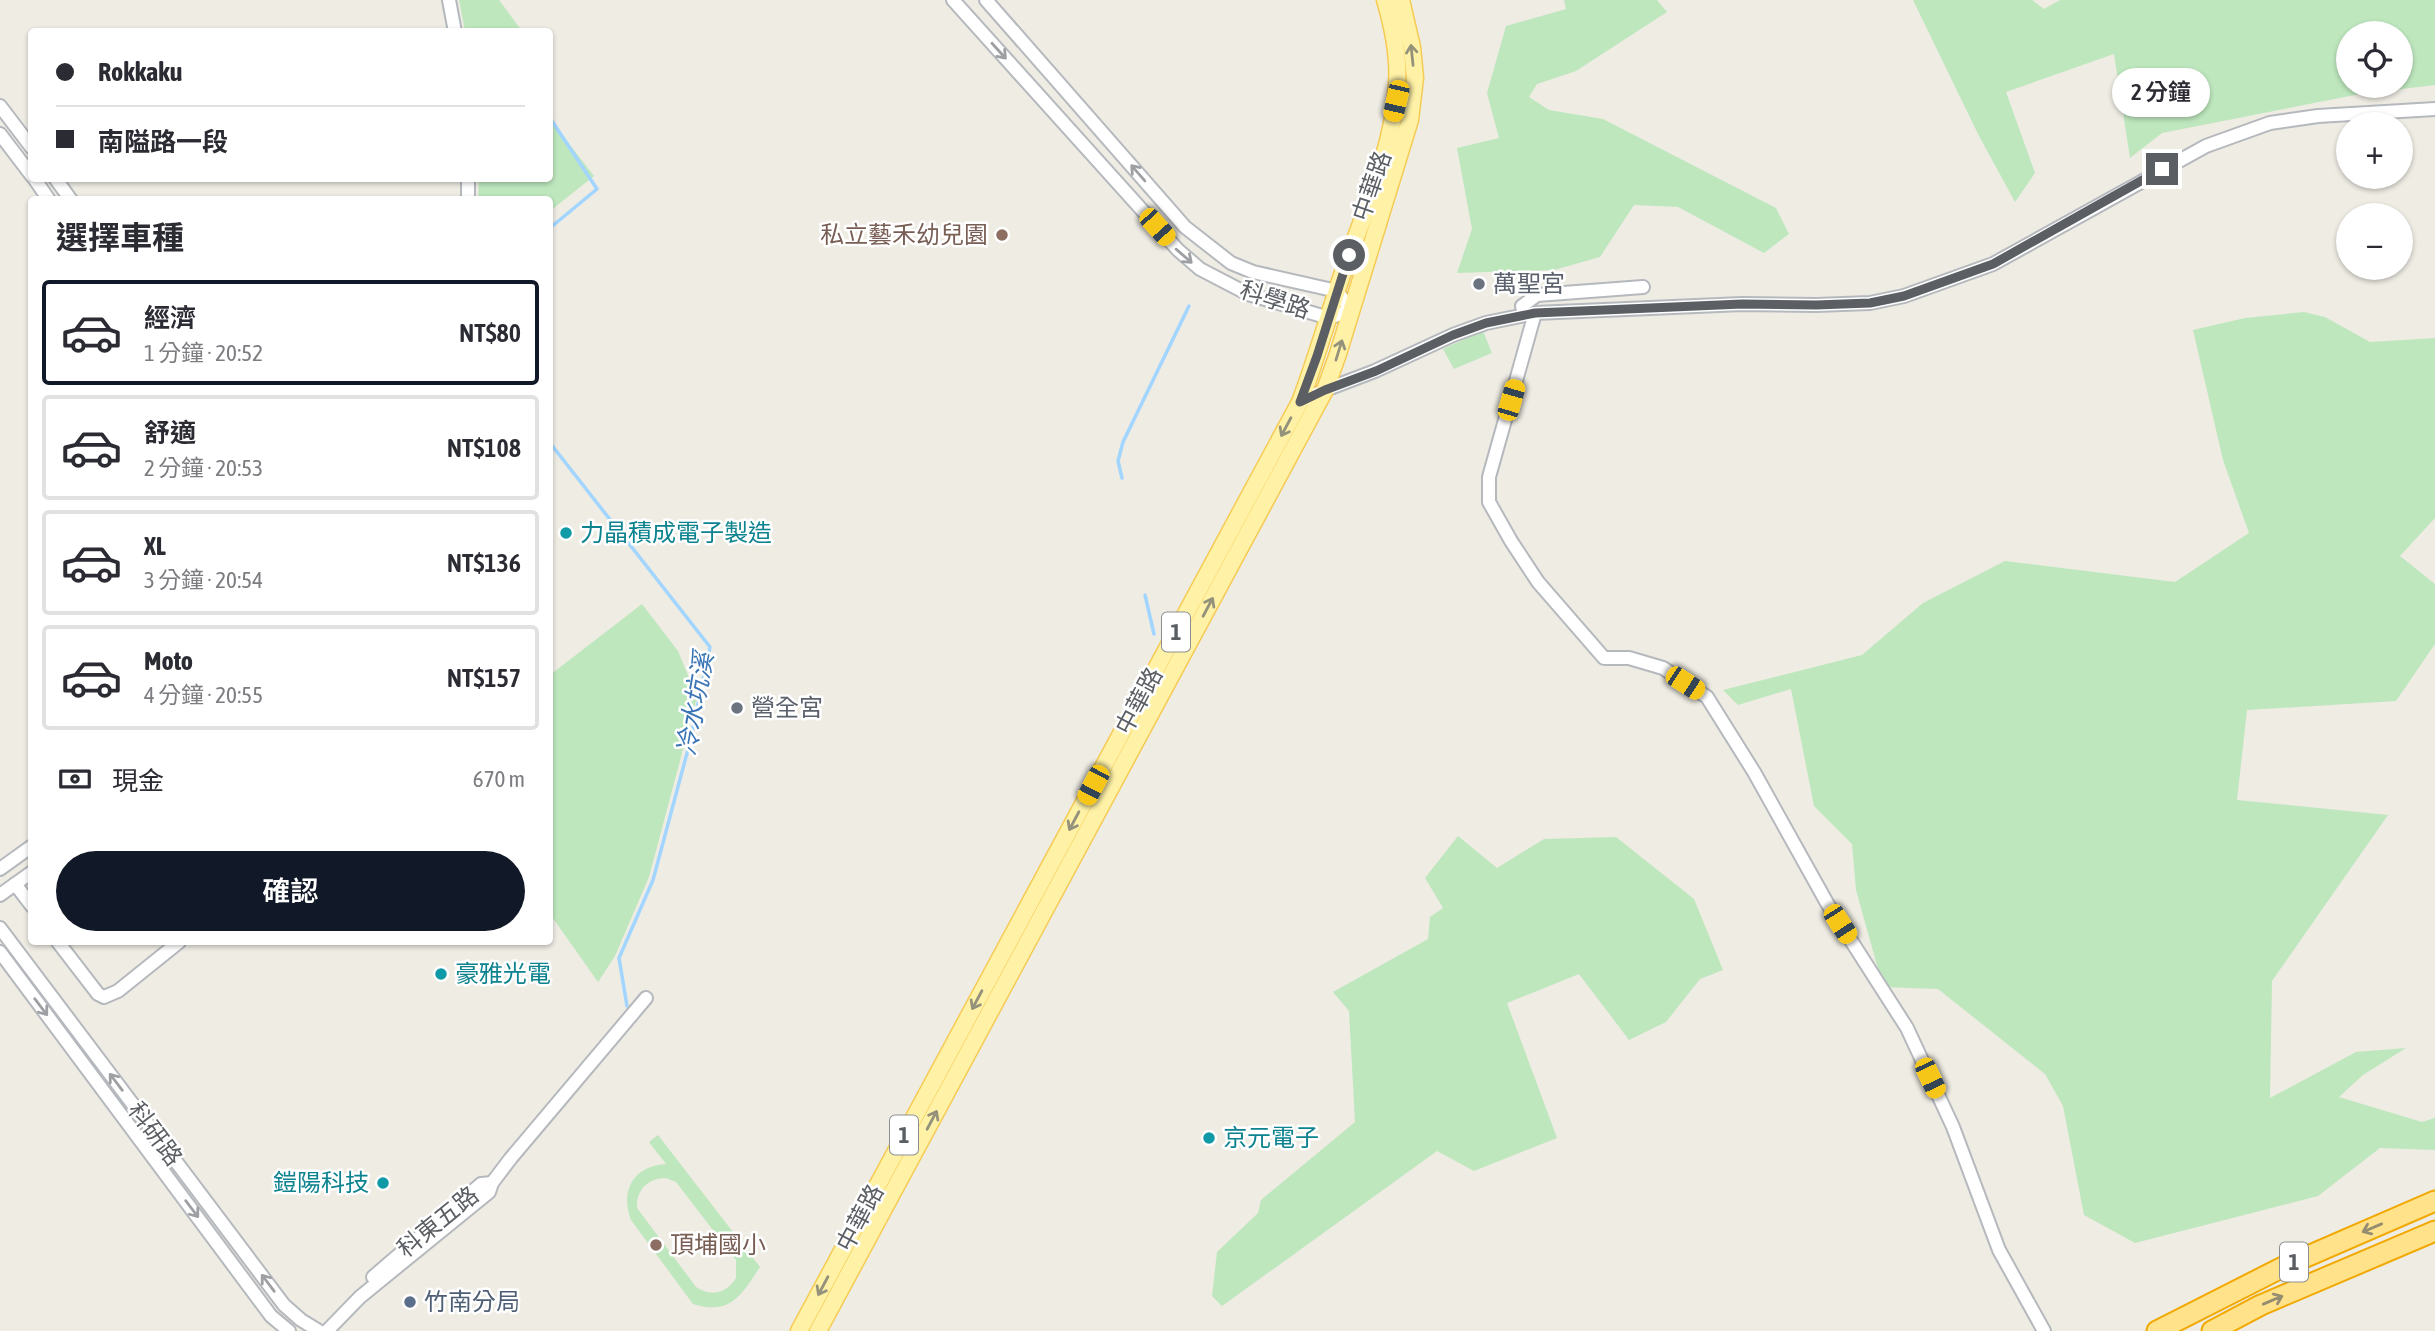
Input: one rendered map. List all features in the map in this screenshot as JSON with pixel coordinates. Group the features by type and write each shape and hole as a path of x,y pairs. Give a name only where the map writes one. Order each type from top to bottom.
{"highway":[{"name":"1","path":"2157,1331 2285,1266 2435,1201"},
{"name":"1","path":"2212,1331 2262,1305 2435,1231"}],"main road":[{"name":"中華路","path":"818,1331 1221,566 1300,402 1387,146 1396,101 1397,53 1385,0"},
{"name":"中華路","path":"799,1331 1221,566 1325,390 1410,120 1415,78 1412,47 1401,0"}],"street":[{"path":"449,0 454,28"},
{"name":"科學路","path":"953,0 1178,250 1200,269 1248,294 1329,318 1351,310 1337,291 1253,272 1231,262 1185,227 986,0"},
{"path":"0,106 28,143"},
{"path":"1300,402 1453,335 1486,323 1530,314 1742,304 1870,303 1904,296 1993,264 2206,146 2270,124 2318,116 2435,109"},
{"path":"0,134 28,170"},
{"path":"1530,314 1522,306 1537,295 1643,287"},
{"path":"1530,314 1489,477 1489,502 1538,582 1604,658 1629,658 1663,668 1707,697 1754,772 1827,903 1907,1028 1953,1127 1999,1250 2043,1328"},
{"path":"0,869 28,849"},
{"path":"0,895 28,875"},
{"path":"15,884 28,901"},
{"name":"科研路","path":"0,928 284,1305 301,1320 320,1331"},
{"path":"60,945 98,995 104,997 118,991 175,945"},
{"name":"科研路","path":"0,952 271,1315 289,1331"},
{"name":"科東五路","path":"320,1331 422,1233 481,1184 492,1183 646,998"}],"green space":[{"path":"459,0 499,0 520,28 464,28"},
{"path":"1564,0 1657,0 1667,12 1576,71 1537,84 1529,97 1549,110 1603,119 1776,208 1789,234 1764,253 1678,207 1634,205 1600,257 1554,270 1457,273 1472,229 1457,148 1499,138 1487,93 1506,26 1566,9"},
{"path":"1913,0 2032,0 2044,9 2060,0 2435,0 2435,85 2413,88 2413,21 2336,21 2336,98 2340,98 2162,133 2130,158 2114,54 2006,92 2035,173 2015,202 1978,134"},
{"path":"553,123 594,176 553,209 553,196 478,196 479,182 553,182"},
{"path":"2304,312 2325,317 2370,342 2435,338 2435,518 2400,556 2435,584 2435,644 2396,701 2247,710 2237,800 2388,815 2272,981 2270,1098 2356,1052 2406,1048 2363,1075 2339,1097 2422,1122 2435,1118 2435,1150 2380,1148 2318,1196 2135,1243 2084,1215 2063,1106 2045,1074 1938,989 1883,987 1856,890 1852,844 1814,806 1791,689 1738,705 1723,690 1862,655 1923,603 2005,561 2175,582 2249,533 2223,460 2193,330 2245,318"},
{"path":"1483,331 1492,353 1454,369 1443,349"},
{"path":"642,604 678,651 697,697 649,877 615,956 598,982 553,918 553,673"},
{"path":"1458,836 1497,868 1544,839 1616,837 1694,899 1723,970 1700,979 1666,1022 1629,1040 1579,974 1507,1003 1557,1138 1474,1171 1437,1151 1222,1306 1212,1296 1217,1252 1258,1213 1261,1200 1355,1122 1349,1011 1333,992 1428,939 1430,917 1443,908 1425,878"},
{"path":"658,1135 760,1267 741,1294 726,1305 706,1307 693,1304 631,1220 627,1199 632,1182 645,1170 666,1164 649,1142","holes":["666,1178 676,1182 736,1260 736,1278 723,1291 713,1293 696,1287 637,1208 644,1186 654,1180"]}],"waterway":[{"name":"冷水坑溪","path":"553,123 597,189 553,226"},
{"path":"1122,478 1118,461 1123,442 1189,306"},
{"name":"冷水坑溪","path":"553,447 710,647 690,742 653,880 619,958 627,1006"},
{"path":"1145,595 1154,634"}],"place":[{"name":"私立藝禾幼兒園","path":"1002,235"},
{"name":"萬聖宮","path":"1479,284"},
{"name":"力晶積成電子製造","path":"566,533"},
{"name":"營全宮","path":"737,708"},
{"name":"豪雅光電","path":"441,974"},
{"name":"京元電子","path":"1209,1138"},
{"name":"鎧陽科技","path":"383,1183"},
{"name":"頂埔國小","path":"656,1245"},
{"name":"竹南分局","path":"410,1302"}],"route":[{"path":"1349,255 1300,402 1453,335 1486,323 1535,313 1742,304 1870,303 1904,296 1993,264 2162,169"}]}
